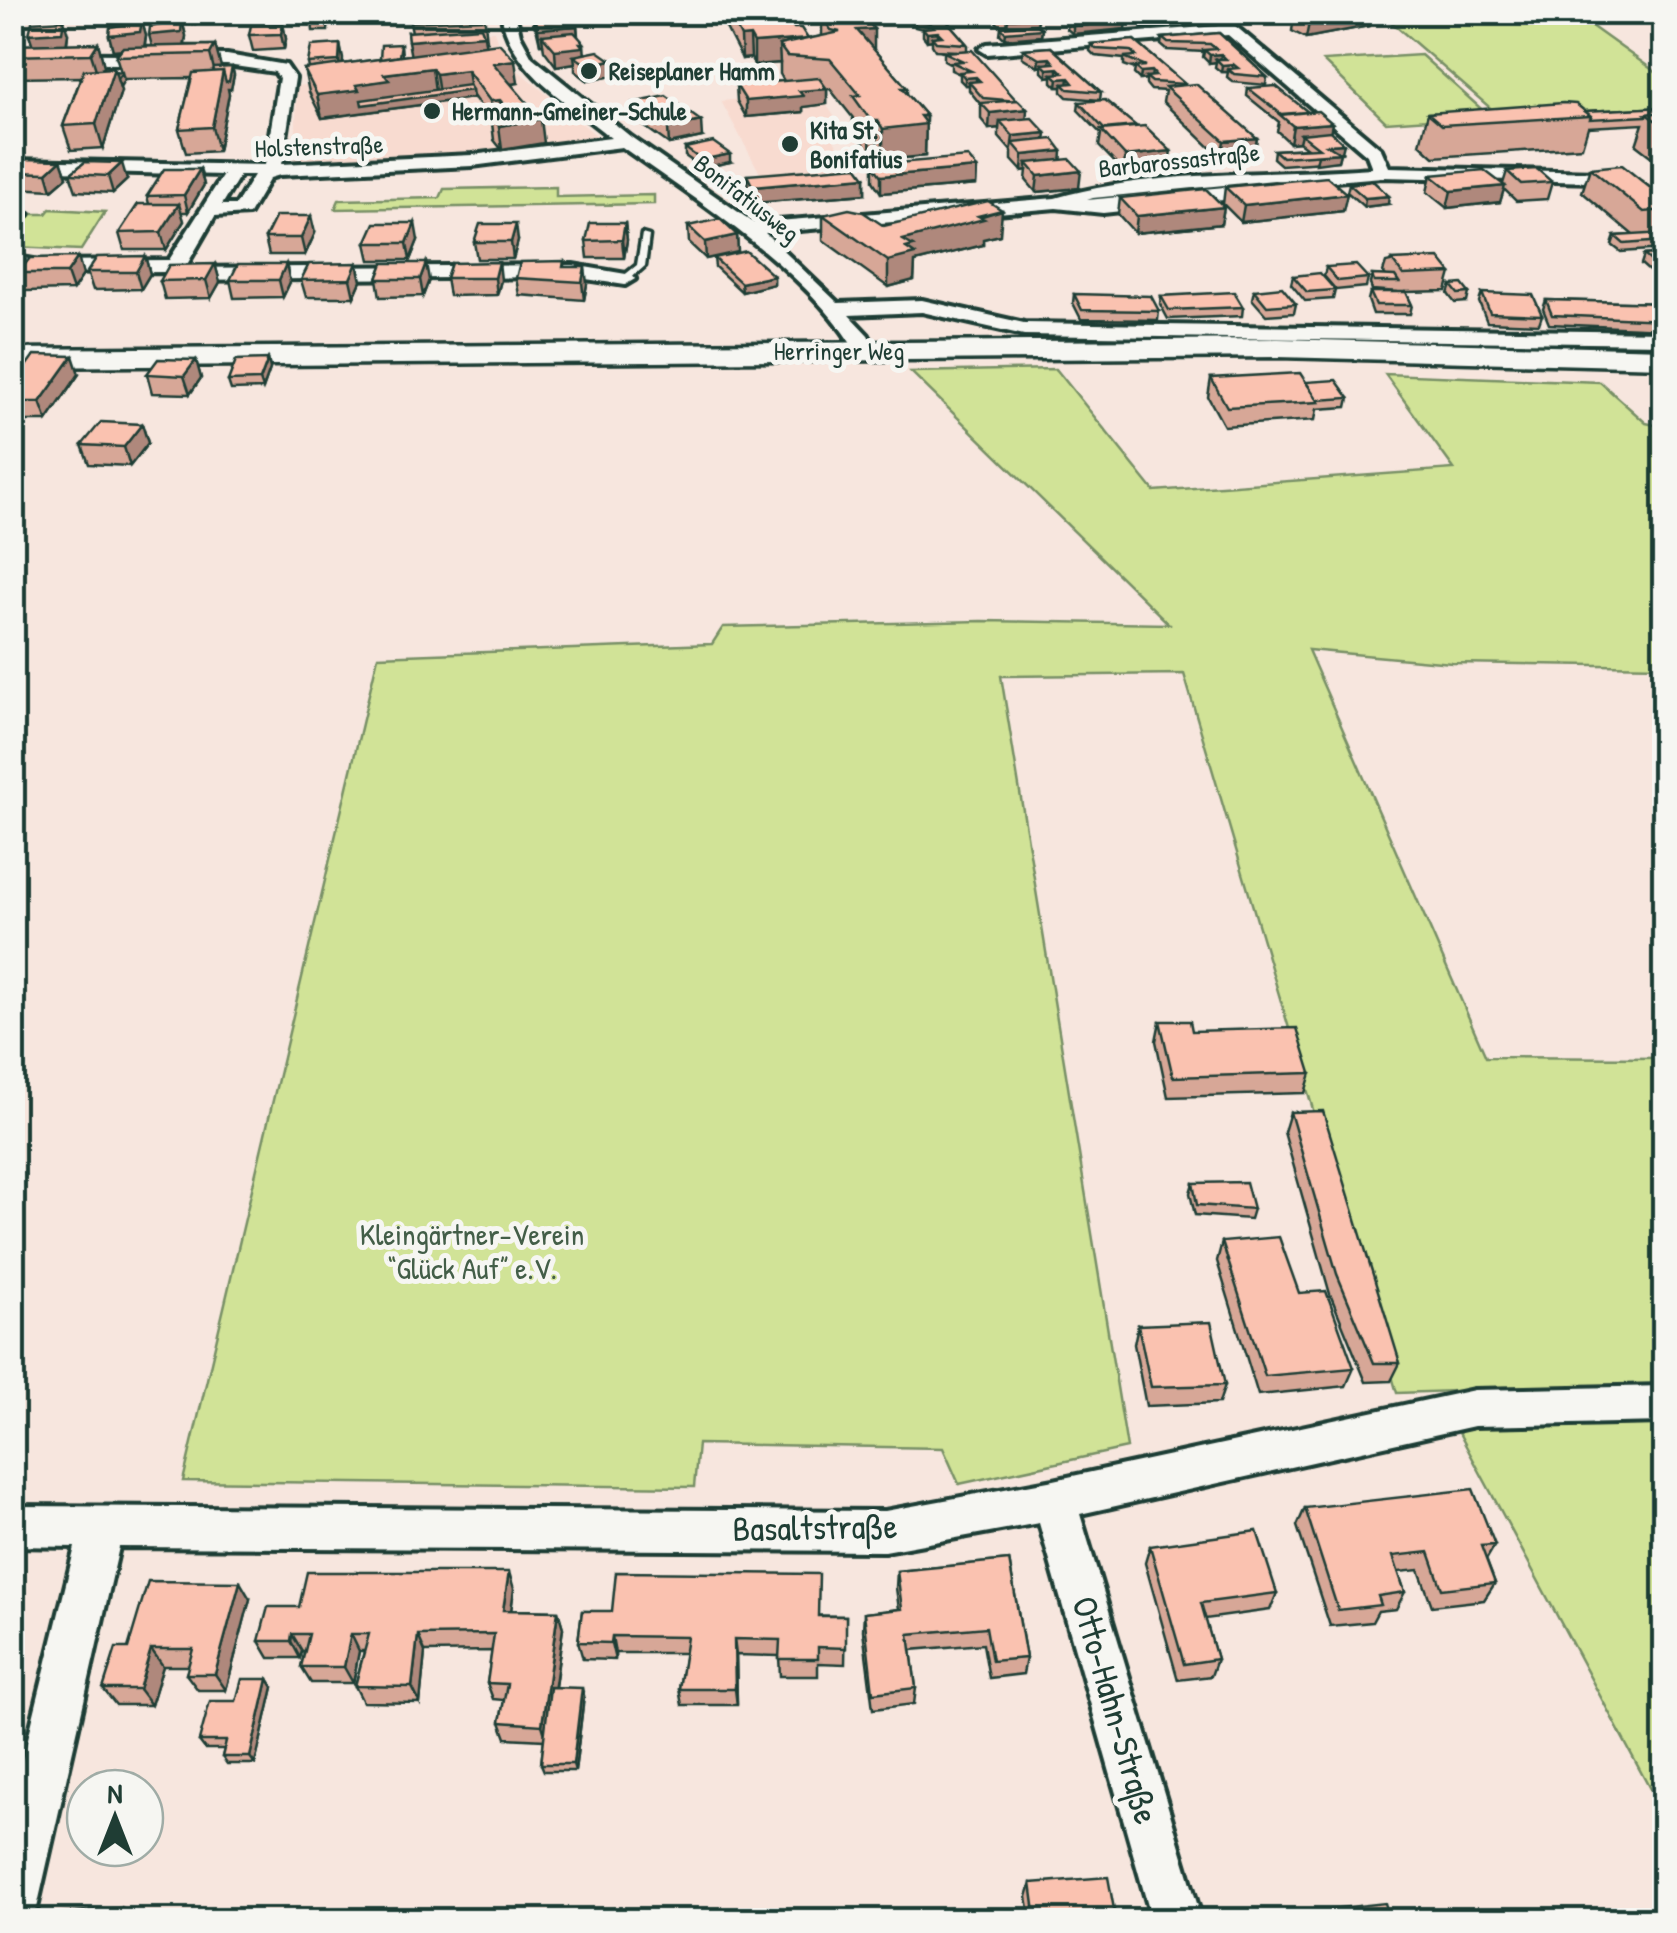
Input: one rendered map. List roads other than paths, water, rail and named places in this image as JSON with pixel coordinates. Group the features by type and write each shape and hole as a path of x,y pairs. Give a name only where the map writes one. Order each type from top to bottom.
{"main road":[{"name":"Herringer Weg","path":"12,358 1316,348 1664,358"}],"street":[{"name":"Bonifatiusweg","path":"508,12 512,35 526,60 625,141 750,229 832,308 861,339 865,351"},
{"path":"1210,12 1374,153 1382,172"},
{"path":"987,49 1230,30"},
{"path":"12,58 241,60 280,68 287,78 268,173 242,210 209,212"},
{"name":"Holstenstraße","path":"12,164 268,173 432,166 625,141"},
{"name":"Barbarossastraße","path":"750,229 1056,202 1092,193 1254,177 1308,178 1382,172 1598,177 1634,187 1664,210"},
{"path":"233,173 175,266 175,274 573,270 625,279"},
{"path":"12,262 39,267 175,266"},
{"name":"Herringer Weg","path":"832,308 922,306 1024,330 1664,338"},
{"name":"Basaltstraße","path":"12,1526 885,1531 1054,1500 1474,1408 1664,1404"},
{"name":"Otto-Hahn-Straße","path":"1054,1500 1177,1920"},
{"path":"12,1908 102,1526"}],"lane":[{"path":"12,230 25,214"},
{"path":"625,279 640,266 645,236"}],"place":[{"name":"Reiseplaner Hamm","path":"589,71"},
{"name":"Hermann-Gmeiner-Schule","path":"432,111"},
{"name":"Kita St. Bonifatius","path":"790,144"}],"park label":[{"name":"Kleingärtner-Verein “Glück Auf” e.V.","path":"472,1251"}]}
